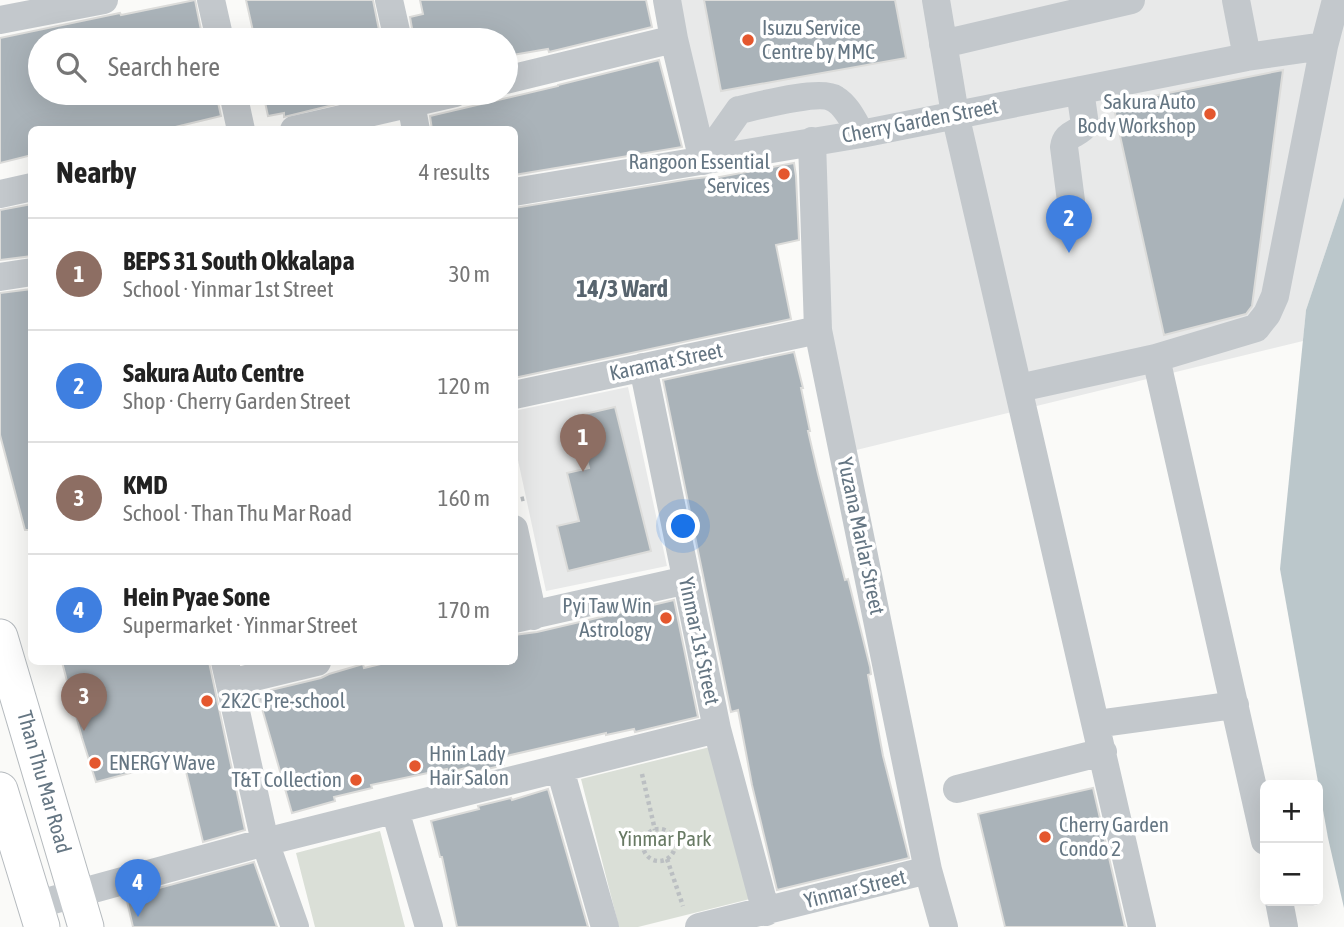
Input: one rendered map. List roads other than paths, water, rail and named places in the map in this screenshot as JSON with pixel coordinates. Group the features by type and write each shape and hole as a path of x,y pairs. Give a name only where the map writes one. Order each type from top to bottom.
{"main road":[{"name":"Than Thu Mar Road","path":"0,637 86,927"},
{"name":"Than Thu Mar Road","path":"0,790 38,916"}],"street":[{"path":"0,20 51,5 104,0"},
{"path":"211,0 217,28"},
{"path":"389,0 395,28"},
{"path":"667,0 703,161"},
{"path":"936,0 955,114 1142,927"},
{"path":"943,44 1131,0"},
{"path":"1236,0 1247,57"},
{"path":"1019,388 1156,358 1256,328 1267,314 1275,296 1324,46 1336,0"},
{"path":"518,77 674,39"},
{"name":"Cherry Garden Street","path":"518,191 861,134 1247,57 1324,46"},
{"path":"1071,201 1065,140 1071,133 1082,130 1085,125 1080,90"},
{"path":"703,161 739,110 779,101 828,95 848,111 861,134"},
{"path":"236,105 240,126"},
{"path":"316,126 412,109"},
{"name":"Yuzana Marlar Street","path":"812,141 818,330 928,870 944,927"},
{"path":"0,194 28,188"},
{"path":"0,277 28,273"},
{"name":"Karamat Street","path":"518,394 818,330"},
{"path":"1156,358 1260,818"},
{"name":"Yinmar 1st Street","path":"643,367 717,730 766,912"},
{"path":"518,565 524,618 687,580"},
{"path":"290,665 227,672 265,842 295,927"},
{"path":"1096,724 1235,705"},
{"path":"38,916 76,894 265,842 717,730"},
{"path":"957,789 1103,751"},
{"path":"559,769 605,927"},
{"path":"395,810 429,927"},
{"name":"Yinmar Street","path":"692,921 766,912 928,870"},
{"path":"1280,906 1284,927"}],"place":[{"name":"Isuzu Service Centre by MMC","path":"748,40"},
{"name":"Sakura Auto Body Workshop","path":"1210,114"},
{"name":"Rangoon Essential Services","path":"784,174"},
{"name":"Sakura Auto Centre","path":"1069,253"},
{"name":"BEPS 31 South Okkalapa","path":"583,472"},
{"name":"Pyi Taw Win Astrology","path":"666,618"},
{"name":"2K2C Pre-school","path":"207,701"},
{"name":"KMD","path":"84,731"},
{"name":"ENERGY Wave","path":"95,763"},
{"name":"Hnin Lady Hair Salon","path":"415,766"},
{"name":"T&T Collection","path":"356,780"},
{"name":"Cherry Garden Condo 2","path":"1045,837"},
{"name":"Hein Pyae Sone","path":"138,917"}],"district":[{"name":"14/3 Ward","path":"622,289"}],"park label":[{"name":"Yinmar Park","path":"665,839"}]}
